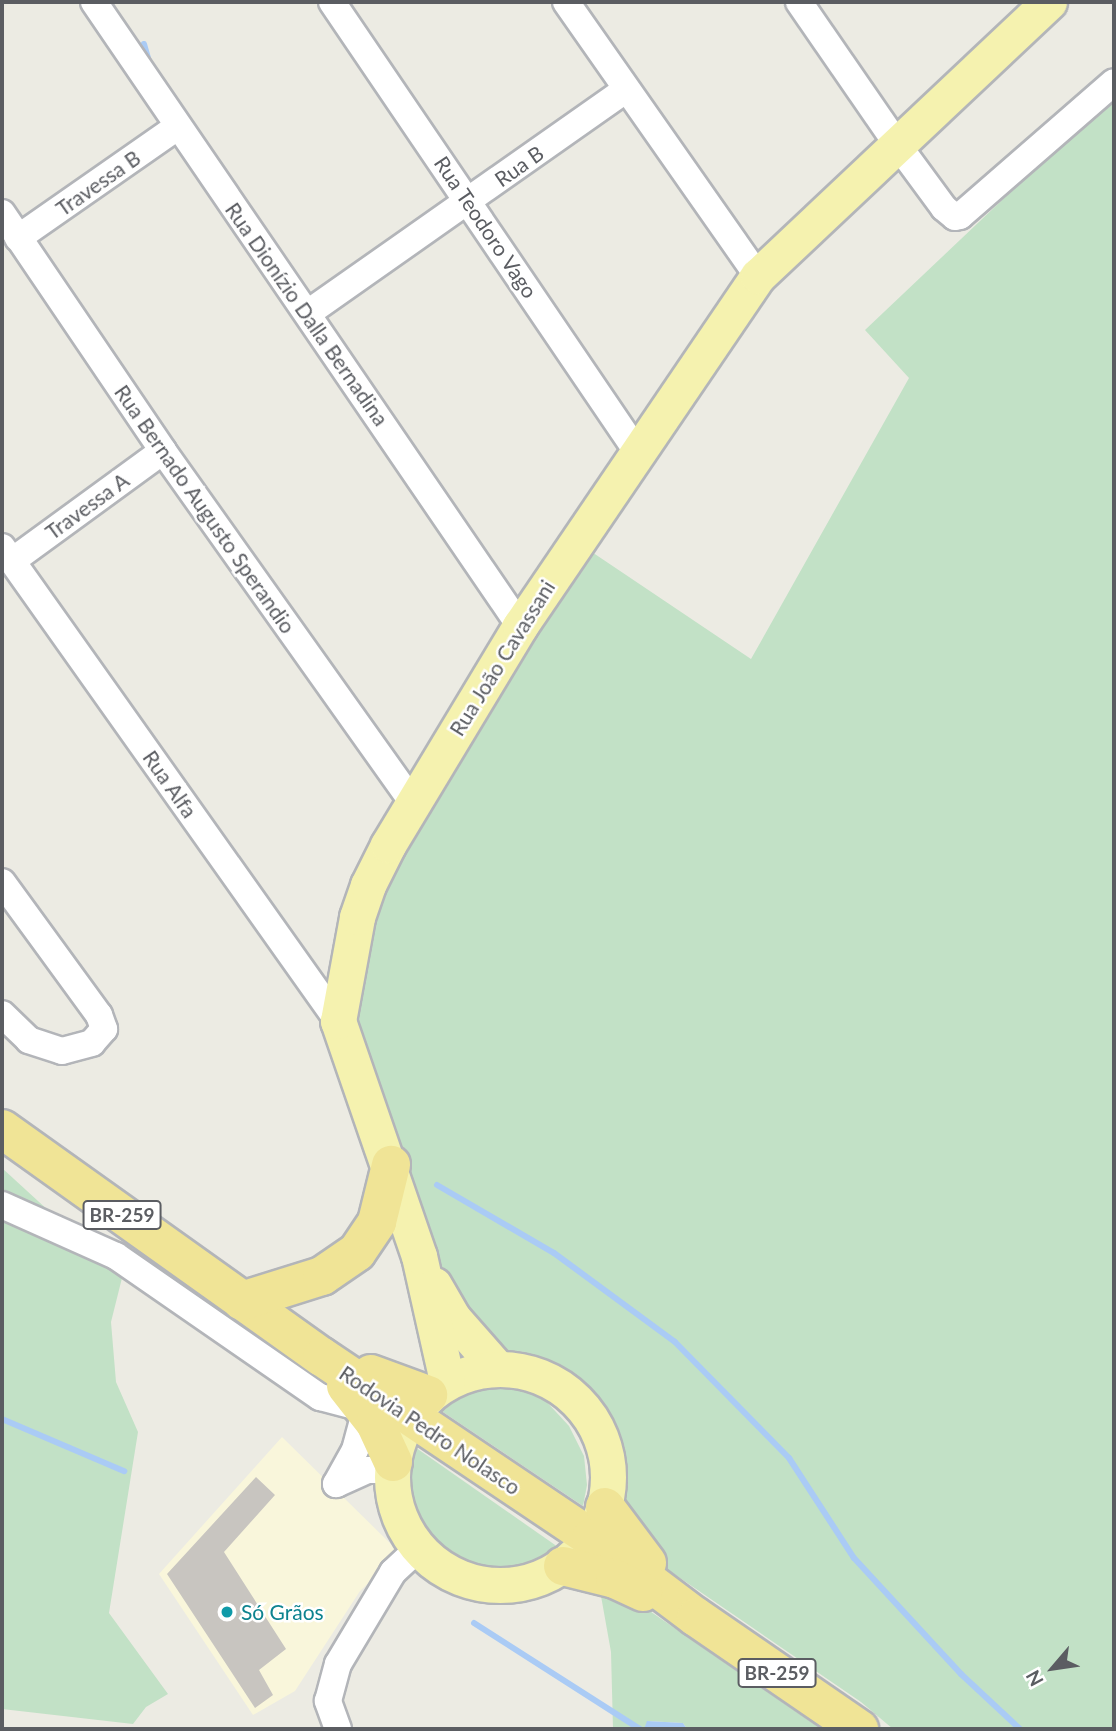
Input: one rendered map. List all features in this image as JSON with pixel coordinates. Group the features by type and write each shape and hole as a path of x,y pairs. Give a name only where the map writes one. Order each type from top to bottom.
{"highway":[{"name":"Rodovia Pedro Nolasco","path":"2,1129 323,1357 428,1398 598,1523 696,1617 859,1729"},
{"path":"242,1301 323,1276 356,1252 376,1222 391,1166"},
{"path":"323,1357 366,1409 393,1466"},
{"path":"563,1566 615,1579 696,1617"}],"main road":[{"name":"Rua João Cavassani","path":"338,1021 357,917 383,855 412,803 520,626 758,275 897,144 1037,5"},
{"path":"338,1021 391,1166 419,1255 454,1319 497,1368"},
{"path":"419,1255 428,1398 393,1466 393,1490 400,1518 419,1548 433,1562 457,1577 484,1585 512,1586 539,1579 563,1566 598,1523 609,1480 606,1453 597,1427 581,1405 561,1387 537,1374 497,1368 471,1372 428,1398"}],"street":[{"name":"Rua Dionízio Dalla Bernadina","path":"94,2 520,626"},
{"name":"Rua Teodoro Vago","path":"332,2 638,453"},
{"path":"566,2 625,90 758,275"},
{"path":"799,2 950,216 960,216 1114,82"},
{"name":"Rua B","path":"308,313 625,90"},
{"name":"Travessa B","path":"18,238 177,127"},
{"name":"Rua Bernado Augusto Sperandio","path":"2,213 163,451 412,803"},
{"name":"Travessa A","path":"7,554 163,451"},
{"name":"Rua Alfa","path":"7,554 338,1021"},
{"path":"2,882 99,1015 104,1029 92,1043 62,1051 29,1040 2,1014"},
{"path":"2,1205 116,1256 320,1396 366,1409 355,1450 336,1484 367,1470 393,1466"},
{"path":"338,1729 328,1701 338,1664 393,1572 419,1548"}],"shaded area":[{"path":"282,1437 400,1553 360,1591 295,1691 253,1715 159,1574"}],"green space":[{"path":"1114,94 1114,1729 893,1729 861,1702 664,1567 625,1524 615,1454 602,1414 565,1378 524,1352 506,1350 481,1340 448,1301 359,1053 354,967 367,903 574,540 751,659 909,378 865,330"},
{"path":"2,1168 122,1278 111,1322 116,1382 138,1432 109,1613 168,1694 146,1707 133,1724 2,1709"},
{"path":"489,1387 517,1388 544,1399 569,1426 584,1456 587,1485 583,1506 437,1408 458,1394"},
{"path":"412,1445 558,1547 535,1564 505,1572 472,1570 442,1555 419,1528 404,1497 403,1468"},
{"path":"601,1596 628,1596 821,1729 687,1729 683,1723 648,1721 644,1729 613,1729 611,1652"}],"water":[{"path":"647,1721 683,1723 687,1729 644,1729"}],"building":[{"name":"Só Grãos","path":"256,1477 275,1495 224,1552 286,1649 259,1670 273,1695 255,1708 167,1574"}],"waterway":[{"path":"144,44 149,61"},
{"path":"437,1185 554,1253 675,1342 789,1458 854,1558 961,1674 1020,1729"},
{"path":"2,1419 124,1471"},
{"path":"474,1623 640,1729"}],"place":[{"name":"Só Grãos","path":"227,1612"}]}
